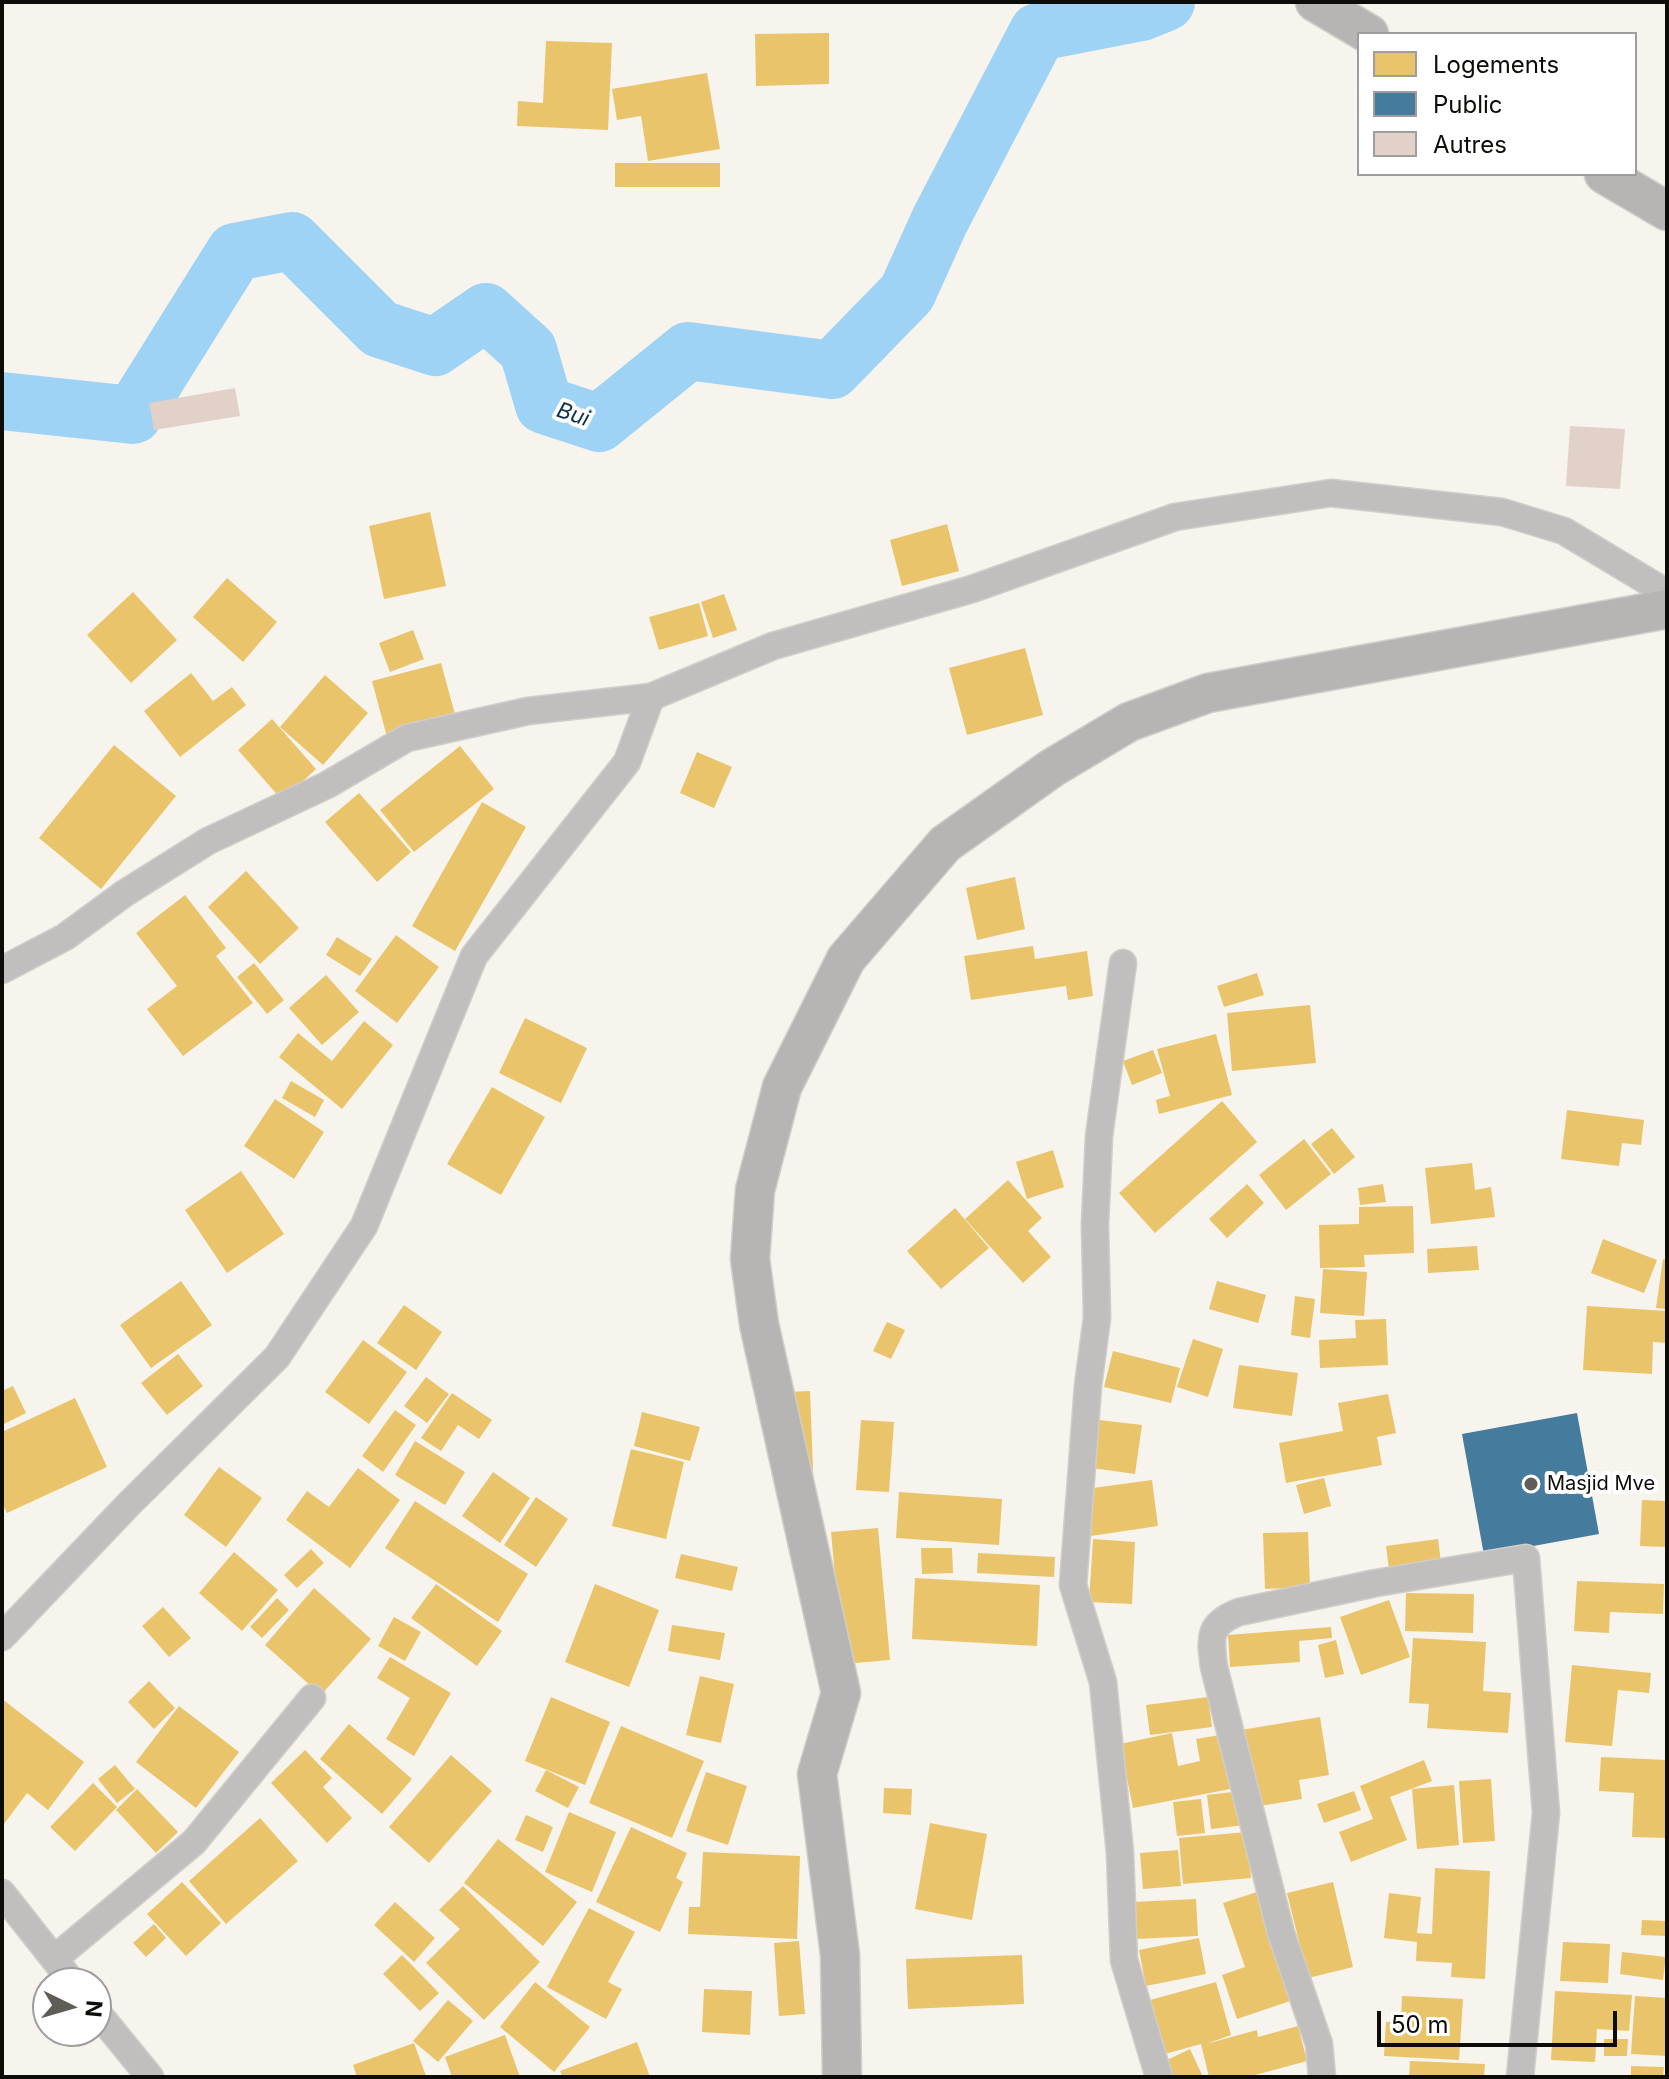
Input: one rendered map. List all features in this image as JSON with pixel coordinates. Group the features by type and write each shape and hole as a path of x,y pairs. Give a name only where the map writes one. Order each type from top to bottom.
{"main road":[{"path":"1315,2 1366,32"},
{"path":"1607,176 1667,211"},
{"path":"842,2077 840,1955 817,1774 841,1693 759,1324 750,1259 755,1190 782,1087 846,959 945,844 1052,768 1129,722 1208,693 1667,609"}],"street":[{"path":"2,970 65,937 125,893 208,841 327,785 407,738 528,711 651,697 773,646 972,589 1175,517 1331,493 1514,516 1564,531 1667,593"},
{"path":"2,1637 277,1357 364,1226 474,956 627,762 651,697"},
{"path":"1123,963 1099,1136 1095,1225 1097,1318 1073,1585 1103,1682 1120,1853 1124,1960 1159,2077"},
{"path":"1322,2077 1319,2044 1281,1933 1214,1667 1213,1631 1221,1619 1239,1612 1376,1583 1526,1558 1546,1813 1520,2077"},
{"path":"54,1959 194,1842 312,1698"},
{"path":"2,1893 60,1967"},
{"path":"112,2031 150,2077"}],"building: Logements":[{"path":"829,33 829,84 756,86 755,34"},
{"path":"546,41 612,43 608,130 517,126 518,101 543,103"},
{"path":"707,73 720,149 648,161 641,116 617,120 612,89"},
{"path":"615,163 720,163 720,187 615,187"},
{"path":"430,512 446,586 384,599 369,526"},
{"path":"947,524 959,571 902,586 890,540"},
{"path":"227,578 277,622 243,662 193,617"},
{"path":"133,592 177,640 131,683 87,635"},
{"path":"724,594 737,630 713,638 701,602"},
{"path":"699,603 708,636 659,650 649,617"},
{"path":"413,630 424,659 390,672 379,643"},
{"path":"1025,648 1043,715 967,735 949,668"},
{"path":"441,663 456,718 387,737 372,681"},
{"path":"191,673 213,701 232,687 246,705 180,757 144,711"},
{"path":"325,675 368,713 323,765 280,727"},
{"path":"272,719 316,769 282,800 238,750"},
{"path":"114,745 176,796 101,889 39,838"},
{"path":"460,746 494,789 414,852 380,810"},
{"path":"697,752 732,767 714,808 680,793"},
{"path":"359,793 411,852 377,882 325,822"},
{"path":"482,802 526,827 455,951 412,926"},
{"path":"246,871 299,928 260,964 208,907"},
{"path":"1015,877 1025,929 977,940 966,888"},
{"path":"185,895 226,948 216,956 253,1003 183,1056 147,1009 177,986 136,933"},
{"path":"396,935 439,967 397,1023 355,991"},
{"path":"337,937 372,959 360,976 326,955"},
{"path":"1033,946 1035,959 1087,951 1093,996 1068,1000 1066,986 971,1000 964,956"},
{"path":"254,963 284,1000 267,1014 237,977"},
{"path":"1257,973 1264,995 1224,1007 1217,986"},
{"path":"326,975 359,1012 322,1045 289,1008"},
{"path":"1310,1005 1316,1063 1232,1071 1227,1013"},
{"path":"525,1018 587,1048 561,1103 499,1073"},
{"path":"364,1021 393,1045 342,1109 279,1057 298,1033 332,1061"},
{"path":"1216,1034 1232,1095 1159,1114 1156,1100 1170,1096 1157,1049"},
{"path":"1153,1050 1162,1073 1132,1085 1123,1061"},
{"path":"291,1081 324,1100 315,1117 282,1098"},
{"path":"492,1087 545,1117 501,1195 447,1164"},
{"path":"275,1099 324,1132 294,1179 244,1146"},
{"path":"1222,1101 1257,1142 1155,1233 1119,1193"},
{"path":"1567,1110 1644,1120 1641,1145 1622,1143 1619,1166 1561,1159"},
{"path":"1332,1128 1355,1157 1334,1174 1311,1144"},
{"path":"1304,1139 1331,1174 1286,1210 1259,1175"},
{"path":"1053,1150 1064,1187 1027,1199 1016,1162"},
{"path":"1472,1163 1475,1190 1491,1187 1495,1217 1431,1224 1425,1168"},
{"path":"241,1171 284,1234 227,1273 185,1210"},
{"path":"1008,1180 1042,1218 1028,1231 1051,1257 1023,1283 965,1219"},
{"path":"1247,1184 1264,1203 1227,1238 1209,1219"},
{"path":"1383,1184 1386,1202 1360,1205 1358,1188"},
{"path":"1413,1206 1414,1253 1364,1255 1365,1267 1320,1268 1319,1225 1359,1224 1359,1207"},
{"path":"955,1208 989,1248 941,1289 907,1251"},
{"path":"1603,1239 1657,1260 1644,1293 1591,1273"},
{"path":"1477,1246 1479,1270 1428,1273 1427,1249"},
{"path":"1663,1259 1667,1260 1667,1309 1656,1308"},
{"path":"1323,1269 1367,1272 1364,1316 1320,1313"},
{"path":"181,1281 212,1325 151,1368 120,1325"},
{"path":"1217,1281 1266,1295 1258,1323 1209,1309"},
{"path":"1295,1296 1315,1299 1310,1338 1291,1335"},
{"path":"404,1305 442,1332 416,1370 377,1343"},
{"path":"1587,1306 1667,1311 1667,1343 1653,1342 1652,1374 1583,1370"},
{"path":"1386,1319 1388,1365 1320,1368 1319,1340 1356,1338 1355,1320"},
{"path":"887,1322 905,1330 891,1359 873,1351"},
{"path":"1193,1339 1223,1349 1208,1397 1177,1387"},
{"path":"363,1340 407,1372 369,1424 325,1392"},
{"path":"1113,1351 1180,1368 1171,1403 1104,1387"},
{"path":"178,1354 203,1386 167,1415 141,1383"},
{"path":"1239,1365 1298,1373 1292,1416 1233,1408"},
{"path":"426,1377 449,1394 427,1423 404,1406"},
{"path":"13,1386 26,1413 2,1425 2,1391"},
{"path":"810,1391 814,1496 788,1392"},
{"path":"452,1393 492,1420 479,1439 458,1425 441,1451 421,1438"},
{"path":"1388,1394 1396,1433 1377,1437 1382,1465 1286,1483 1279,1443 1343,1431 1338,1403"},
{"path":"75,1398 107,1467 7,1513 2,1503 2,1432"},
{"path":"395,1410 416,1425 383,1472 362,1456"},
{"path":"642,1412 700,1427 690,1461 634,1446"},
{"path":"1091,1419 1142,1425 1135,1474 1085,1467"},
{"path":"861,1420 894,1422 889,1492 856,1490"},
{"path":"415,1441 465,1472 445,1505 395,1475"},
{"path":"631,1449 684,1462 666,1539 612,1526"},
{"path":"219,1467 262,1498 226,1547 184,1515"},
{"path":"358,1468 400,1500 350,1568 286,1520 307,1491 329,1507"},
{"path":"493,1472 530,1498 500,1543 462,1516"},
{"path":"1324,1478 1331,1506 1304,1514 1296,1485"},
{"path":"1152,1480 1158,1526 1084,1537 1078,1490"},
{"path":"899,1492 1002,1499 999,1545 896,1538"},
{"path":"536,1497 568,1519 536,1567 504,1545"},
{"path":"1642,1500 1667,1501 1667,1547 1640,1546"},
{"path":"415,1501 528,1574 498,1622 385,1548"},
{"path":"878,1528 890,1660 843,1664 831,1532"},
{"path":"1308,1532 1310,1587 1265,1589 1263,1533"},
{"path":"1093,1539 1135,1542 1132,1604 1089,1602"},
{"path":"1438,1539 1441,1562 1389,1569 1386,1546"},
{"path":"921,1548 952,1548 953,1573 922,1574"},
{"path":"311,1549 324,1563 297,1588 284,1575"},
{"path":"234,1552 278,1590 242,1631 199,1593"},
{"path":"978,1553 1055,1557 1054,1577 977,1573"},
{"path":"681,1554 738,1567 732,1591 675,1578"},
{"path":"915,1578 1040,1585 1037,1646 912,1639"},
{"path":"1577,1581 1664,1584 1663,1614 1610,1612 1609,1633 1574,1631"},
{"path":"436,1584 502,1631 477,1666 411,1618"},
{"path":"595,1584 659,1610 629,1687 565,1662"},
{"path":"314,1588 371,1639 321,1695 265,1645"},
{"path":"1406,1593 1474,1594 1473,1633 1405,1631"},
{"path":"277,1598 289,1610 262,1638 250,1627"},
{"path":"1389,1600 1410,1657 1361,1675 1340,1617"},
{"path":"163,1607 191,1638 169,1657 142,1626"},
{"path":"394,1617 421,1632 405,1661 378,1646"},
{"path":"672,1625 725,1633 720,1660 668,1651"},
{"path":"1331,1627 1332,1638 1299,1641 1300,1662 1230,1667 1228,1635"},
{"path":"1413,1638 1486,1642 1483,1691 1511,1693 1508,1733 1427,1728 1429,1704 1409,1703"},
{"path":"1336,1640 1344,1674 1325,1678 1318,1645"},
{"path":"390,1657 451,1693 414,1756 386,1739 410,1698 377,1678"},
{"path":"1572,1665 1651,1673 1649,1693 1618,1690 1612,1746 1565,1742"},
{"path":"700,1676 734,1684 721,1743 686,1735"},
{"path":"149,1681 175,1708 154,1729 128,1702"},
{"path":"551,1697 610,1722 585,1785 525,1761"},
{"path":"1208,1697 1212,1727 1150,1735 1146,1705"},
{"path":"2,1699 84,1762 48,1810 27,1793 4,1824"},
{"path":"179,1706 239,1752 196,1808 136,1762"},
{"path":"1320,1717 1329,1775 1299,1780 1302,1799 1254,1807 1241,1730"},
{"path":"349,1724 412,1779 382,1814 320,1759"},
{"path":"621,1726 704,1761 672,1838 589,1803"},
{"path":"1172,1733 1178,1766 1200,1761 1196,1739 1220,1735 1230,1789 1133,1808 1120,1744"},
{"path":"305,1750 332,1778 323,1787 352,1818 327,1843 271,1783"},
{"path":"451,1755 492,1791 429,1863 389,1827"},
{"path":"1601,1757 1667,1760 1667,1838 1632,1837 1634,1793 1599,1791"},
{"path":"1424,1760 1432,1781 1390,1797 1407,1840 1351,1862 1339,1832 1373,1819 1360,1786"},
{"path":"115,1765 135,1789 117,1803 98,1779"},
{"path":"546,1770 579,1787 568,1808 535,1791"},
{"path":"706,1772 747,1786 728,1845 686,1831"},
{"path":"1491,1779 1495,1841 1463,1843 1459,1781"},
{"path":"93,1783 117,1807 75,1851 50,1827"},
{"path":"1454,1785 1459,1845 1417,1849 1412,1789"},
{"path":"884,1788 912,1789 911,1815 883,1813"},
{"path":"137,1789 178,1832 156,1853 116,1810"},
{"path":"1241,1791 1245,1825 1211,1829 1207,1795"},
{"path":"1354,1791 1361,1810 1324,1823 1317,1804"},
{"path":"1201,1799 1205,1833 1177,1836 1173,1802"},
{"path":"569,1812 616,1832 592,1892 545,1872"},
{"path":"526,1815 553,1827 543,1852 515,1840"},
{"path":"260,1818 298,1861 226,1924 189,1881"},
{"path":"930,1823 987,1834 972,1920 915,1909"},
{"path":"631,1827 687,1853 676,1878 683,1882 660,1932 596,1902"},
{"path":"1247,1832 1251,1878 1183,1884 1179,1838"},
{"path":"498,1839 577,1902 543,1946 464,1883"},
{"path":"1178,1850 1181,1886 1143,1889 1140,1853"},
{"path":"703,1852 800,1856 797,1939 688,1934 689,1907 700,1907"},
{"path":"1435,1868 1490,1871 1485,1979 1451,1977 1452,1963 1416,1961 1417,1942 1384,1938 1389,1893 1421,1897 1417,1933 1432,1934"},
{"path":"182,1882 221,1923 186,1956 147,1914"},
{"path":"1333,1882 1353,1967 1308,1978 1287,1893"},
{"path":"463,1886 540,1962 484,2020 426,1963 460,1929 439,1910"},
{"path":"1260,1891 1296,1999 1237,2019 1222,1975 1245,1967 1223,1903"},
{"path":"1196,1899 1198,1936 1136,1939 1133,1902"},
{"path":"395,1902 435,1938 414,1962 374,1925"},
{"path":"589,1908 635,1932 608,1982 622,1989 606,2019 547,1987"},
{"path":"1642,1920 1667,1921 1667,1936 1641,1935"},
{"path":"154,1924 166,1938 146,1957 133,1943"},
{"path":"1199,1938 1206,1974 1146,1986 1139,1950"},
{"path":"799,1941 805,2014 779,2016 774,1943"},
{"path":"1563,1942 1610,1944 1608,1983 1560,1981"},
{"path":"1622,1952 1666,1957 1663,1980 1620,1974"},
{"path":"402,1955 439,1993 420,2011 383,1974"},
{"path":"1022,1955 1024,2004 908,2009 906,1959"},
{"path":"535,1982 590,2027 554,2072 500,2027"},
{"path":"1216,1982 1231,2035 1206,2044 1257,2030 1258,2037 1298,2026 1307,2061 1248,2077 1209,2077 1201,2044 1165,2054 1150,2000"},
{"path":"704,1989 752,1991 750,2035 702,2032"},
{"path":"1555,1991 1632,1995 1629,2031 1597,2029 1595,2062 1551,2060"},
{"path":"1402,1996 1463,1999 1459,2060 1384,2056 1386,2022 1401,2022"},
{"path":"1635,1996 1667,1998 1667,2056 1631,2054"},
{"path":"448,2000 473,2021 438,2062 413,2041"},
{"path":"505,2035 520,2077 452,2077 445,2057"},
{"path":"1604,2039 1628,2039 1627,2056 1604,2056"},
{"path":"637,2042 650,2077 563,2077 560,2071"},
{"path":"414,2043 426,2076 357,2077 353,2065"},
{"path":"1190,2049 1203,2077 1174,2077 1167,2060"},
{"path":"1410,2061 1485,2064 1484,2077 1409,2077"},
{"path":"1631,2066 1664,2067 1663,2077 1631,2077"}],"building: Public":[{"name":"Masjid Mve","path":"1577,1413 1599,1534 1484,1555 1462,1434"}],"building: Autres":[{"path":"235,388 240,416 154,430 149,403"},
{"path":"1570,426 1625,429 1620,489 1566,486"}],"waterway":[{"name":"Bui","path":"2,401 133,415 235,252 292,241 380,329 435,347 486,312 528,350 544,405 599,423 688,351 832,370 907,293 940,220 1038,32 1141,12 1166,2"}],"place":[{"name":"Masjid Mve","path":"1531,1484"}]}
